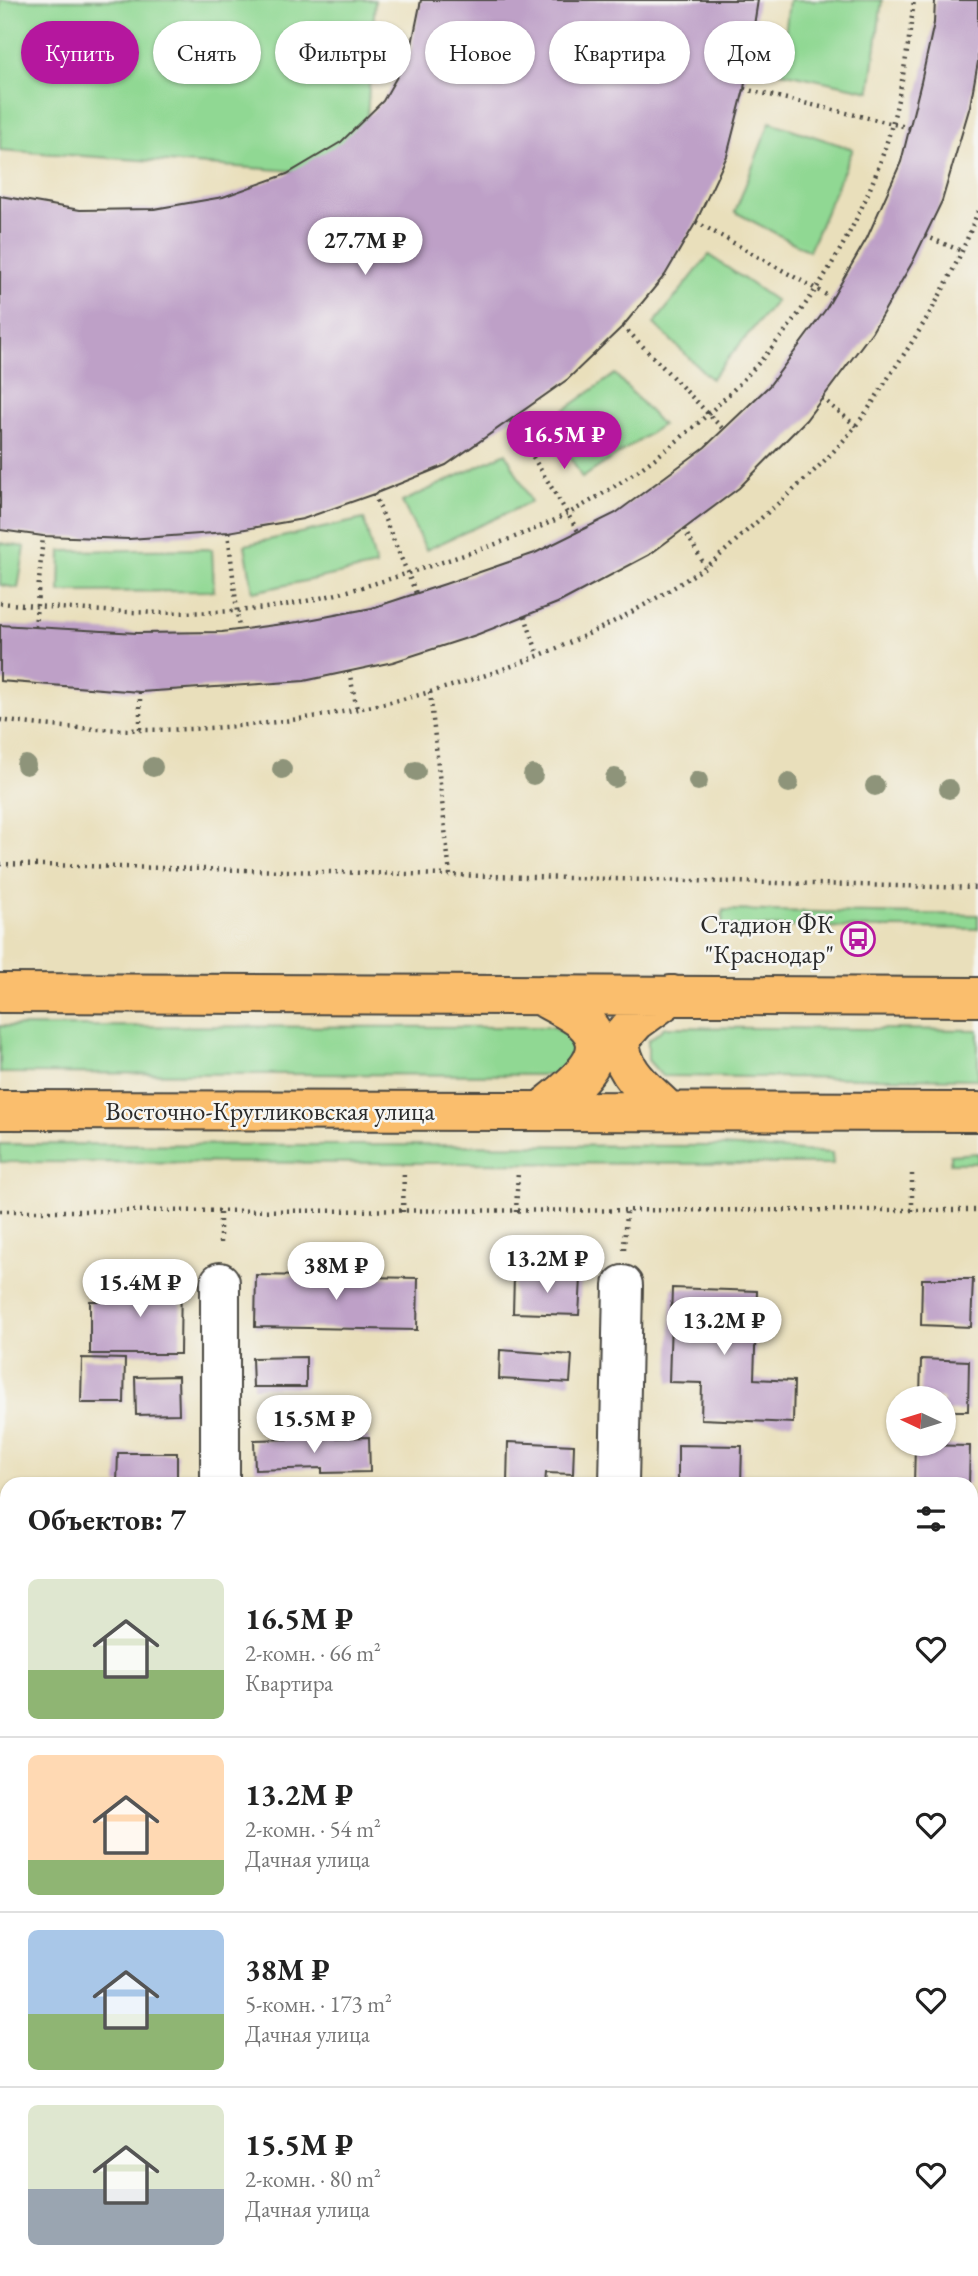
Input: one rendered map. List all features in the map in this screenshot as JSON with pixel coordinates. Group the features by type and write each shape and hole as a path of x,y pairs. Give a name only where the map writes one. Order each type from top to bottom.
{"main road":[{"path":"0,993 978,997"},
{"path":"540,995 584,1022 596,1039 596,1057 580,1078 541,1111"},
{"path":"667,1110 621,1059 620,1039 636,1021 672,995"},
{"name":"Восточно-Кругликовская улица","path":"0,1110 978,1112"}],"street":[{"path":"220,1282 220,1477"},
{"path":"619,1477 623,1285"}],"path":[{"path":"0,603 139,613 237,611 342,594 497,544 568,514 642,470 709,414 752,373 815,289 854,220 883,153 915,0"},
{"path":"744,89 911,128"},
{"path":"0,720 141,731 242,727 357,709 430,692 538,654 609,623 705,566 784,498 856,426 911,345 964,252 978,211"},
{"path":"696,222 832,298"},
{"path":"925,236 964,252"},
{"path":"623,327 723,429"},
{"path":"822,398 856,426"},
{"path":"512,421 578,531"},
{"path":"374,494 416,593"},
{"path":"684,529 705,566"},
{"path":"228,532 239,629"},
{"path":"35,627 43,536"},
{"path":"525,616 538,654"},
{"path":"349,671 357,709"},
{"path":"140,692 141,731"},
{"path":"430,692 450,875"},
{"path":"0,864 978,888"},
{"path":"403,1212 404,1170"},
{"path":"516,1212 518,1171"},
{"path":"912,1171 912,1211"},
{"path":"0,1211 978,1210"}],"green space":[{"path":"0,0 375,0 374,21 275,21 275,84 369,84 363,176 0,150"},
{"path":"789,0 882,0 870,91 795,75 795,21 787,21"},
{"path":"770,122 853,149 809,251 735,212"},
{"path":"709,255 776,301 711,379 654,324"},
{"path":"615,374 662,425 582,478 550,420"},
{"path":"506,453 531,502 426,550 402,502"},
{"path":"364,519 376,566 253,592 245,545"},
{"path":"0,543 25,547 18,588 0,585"},
{"path":"212,549 214,591 60,592 61,551"},
{"path":"723,910 978,915 978,929 722,926"},
{"path":"0,1026 553,1027 574,1037 573,1065 553,1075 0,1073"},
{"path":"665,1027 978,1030 978,1079 662,1076 648,1060 648,1041"},
{"path":"0,1144 722,1146 832,1153 833,1164 0,1162"},
{"path":"978,1153 978,1163 950,1163 950,1155"}],"building":[{"path":"421,0 758,0 755,21 704,21 704,84 745,84 727,156 696,222 665,275 623,326 568,379 446,465 303,519 228,532 129,539 43,536 0,530 0,196 80,210 154,209 223,197 287,174 341,142 383,101 393,84 411,84 411,49"},
{"path":"935,0 978,0 978,62 970,106 942,201 912,263 872,332 806,420 739,488 649,555 560,602 476,635 393,662 304,681 140,692 0,681 0,625 137,633 222,632 298,622 372,608 445,584 535,553 616,513 705,447 769,386 826,309 867,238 901,162 934,23"},
{"path":"133,1274 181,1274 180,1354 90,1354 90,1301 132,1301"},
{"path":"256,1275 418,1278 417,1330 255,1327"},
{"path":"514,1276 581,1278 579,1315 513,1313"},
{"path":"922,1279 973,1279 971,1327 921,1325"},
{"path":"672,1288 757,1291 754,1379 794,1381 793,1423 701,1419 702,1383 669,1382"},
{"path":"500,1350 572,1355 570,1383 499,1379"},
{"path":"306,1357 306,1387 253,1387 252,1358"},
{"path":"82,1358 125,1359 124,1403 81,1403"},
{"path":"921,1359 969,1361 968,1411 956,1411 956,1386 920,1386"},
{"path":"178,1376 179,1414 136,1415 135,1377"},
{"path":"369,1437 370,1472 322,1473 322,1468 255,1470 254,1440"},
{"path":"508,1442 574,1445 573,1474 546,1473 546,1477 507,1477"},
{"path":"678,1445 742,1446 741,1477 678,1477"},
{"path":"956,1446 970,1446 969,1477 914,1477 915,1456 956,1456"},
{"path":"118,1453 177,1453 177,1477 117,1477"}],"place":[{"name":"Стадион ФК \"Краснодар\"","path":"858,939"}]}
